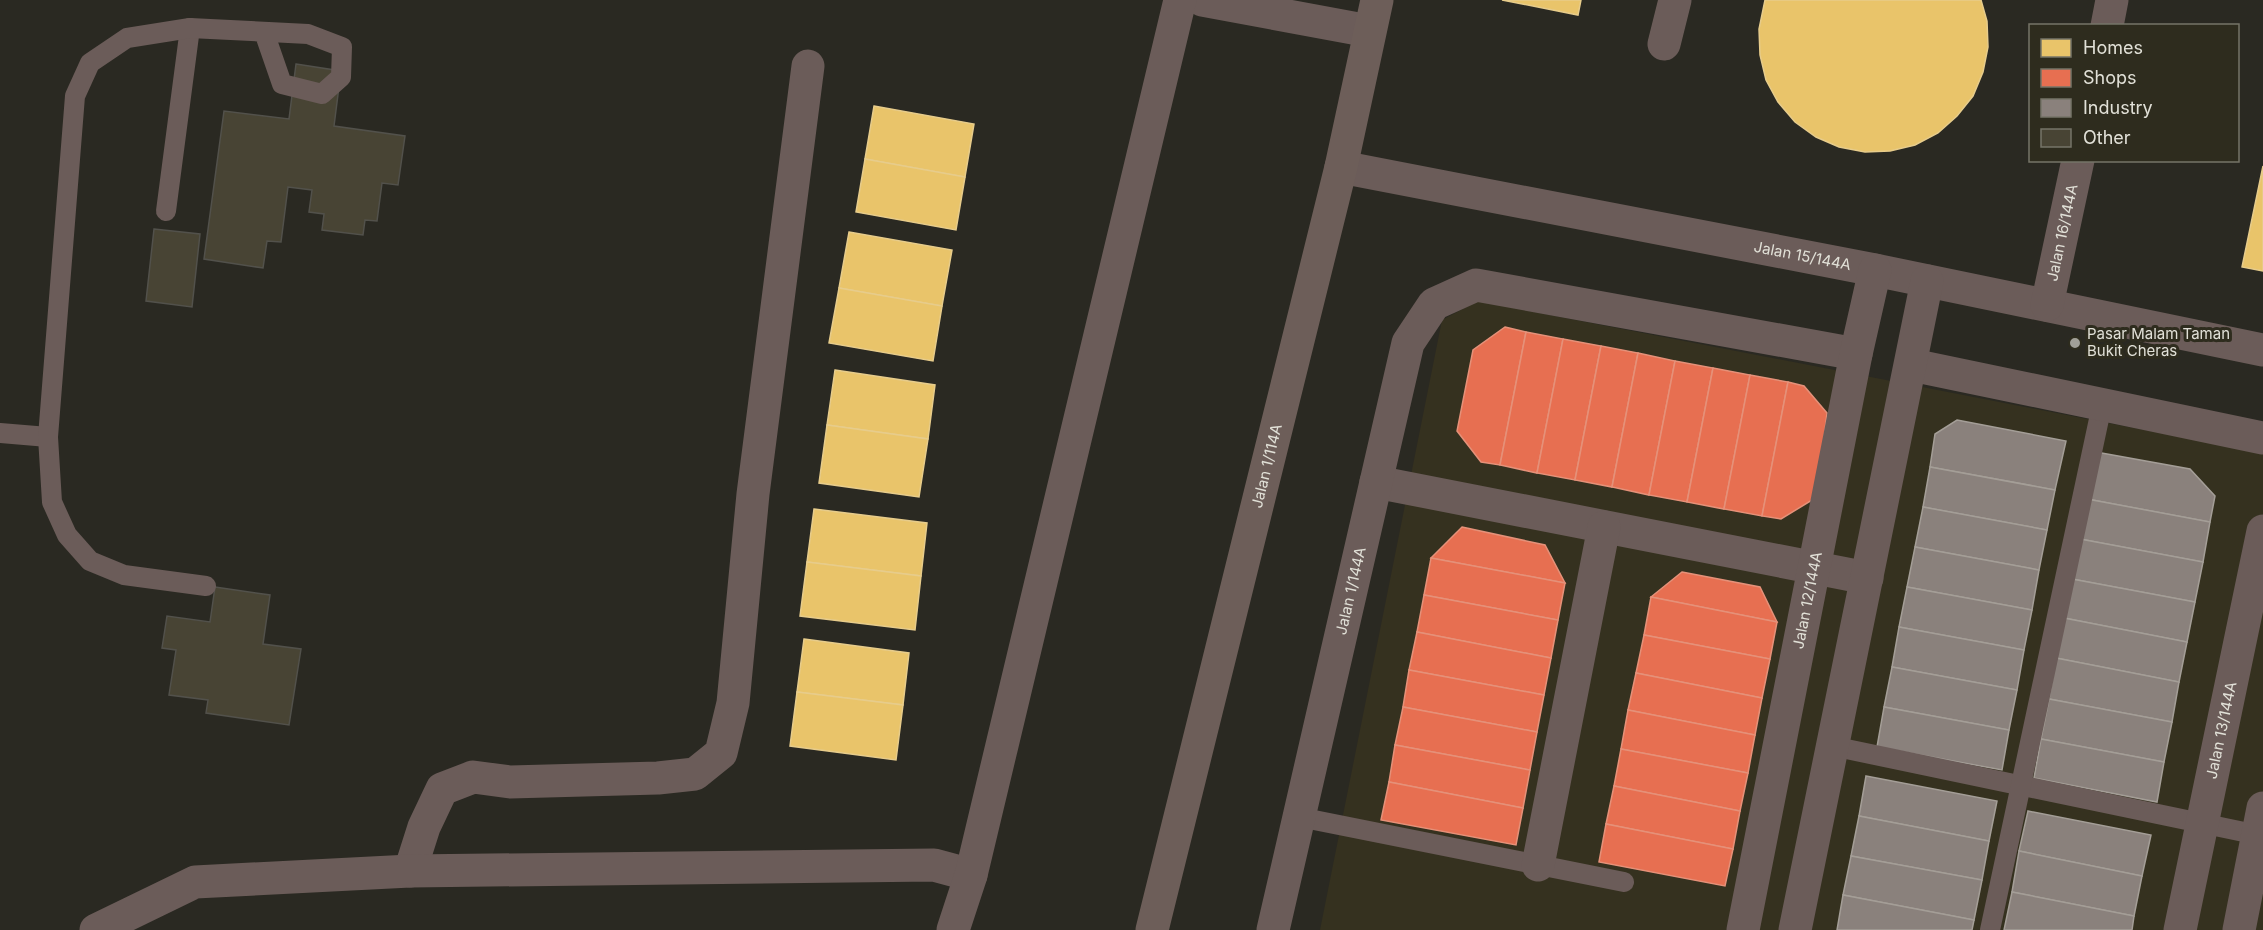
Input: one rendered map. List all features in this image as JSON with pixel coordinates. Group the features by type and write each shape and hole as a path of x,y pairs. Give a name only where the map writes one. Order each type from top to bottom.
{"street":[{"path":"953,930 971,874 1180,0"},
{"path":"1202,0 1369,31"},
{"name":"Jalan 1/114A","path":"1152,930 1341,167 1377,0"},
{"path":"1664,44 1675,0"},
{"path":"2107,24 2112,0"},
{"path":"410,871 424,827 442,789 473,777 510,782 658,778 695,774 721,753 733,703 753,494 808,66"},
{"name":"Jalan 16/144A","path":"2047,305 2078,162"},
{"name":"Jalan 15/144A","path":"1341,167 1875,270 2263,350"},
{"name":"Jalan 12/144A","path":"1743,930 1856,354 1875,270"},
{"path":"1796,930 1912,365 1927,281"},
{"name":"Jalan 1/144A","path":"1273,930 1408,343 1434,304 1476,285 1856,354"},
{"path":"1912,365 2263,438"},
{"path":"1376,482 1867,578"},
{"path":"1538,865 1604,526"},
{"name":"Jalan 13/144A","path":"2180,930 2204,824 2263,531"},
{"path":"2239,930 2261,827"},
{"path":"96,930 195,882 410,871 934,865 971,874"}],"lane":[{"path":"166,211 190,28"},
{"path":"206,586 124,575 90,561 67,535 52,502 48,436 75,96 90,63 127,38 190,28 264,32"},
{"path":"1990,930 2102,405"},
{"path":"0,433 48,436"},
{"path":"1832,746 2204,824 2261,827"},
{"path":"1299,818 1624,882"}],"shaded area":[{"path":"1478,301 2263,453 2263,930 1320,930 1442,320"}],"building: Homes":[{"path":"1502,0 1581,0 1578,15"},
{"path":"1765,0 1981,0 1987,21 1988,47 1983,72 1973,96 1957,116 1938,133 1915,145 1890,151 1865,152 1839,147 1816,137 1795,122 1778,102 1766,80 1760,55 1759,29"},
{"path":"874,106 974,124 965,177 865,159"},
{"path":"865,159 965,177 956,230 856,212"},
{"path":"2263,166 2263,271 2242,267"},
{"path":"849,232 952,250 942,306 839,288"},
{"path":"839,288 942,306 933,361 829,343"},
{"path":"835,370 935,385 928,439 827,425"},
{"path":"827,425 928,439 919,497 819,483"},
{"path":"814,509 927,523 921,576 807,562"},
{"path":"807,562 921,576 915,630 800,616"},
{"path":"804,639 909,653 903,705 797,692"},
{"path":"797,692 903,705 896,760 790,746"}],"building: Shops":[{"path":"1505,327 1526,332 1500,465 1481,462 1457,431 1473,350"},
{"path":"1526,332 1563,339 1537,473 1500,465"},
{"path":"1563,339 1601,346 1575,480 1537,473"},
{"path":"1601,346 1638,353 1612,487 1575,480"},
{"path":"1638,353 1675,361 1649,495 1612,487"},
{"path":"1675,361 1713,368 1687,502 1649,495"},
{"path":"1713,368 1750,375 1724,509 1687,502"},
{"path":"1750,375 1788,382 1762,516 1724,509"},
{"path":"1788,382 1804,386 1827,413 1817,497 1781,519 1762,516"},
{"path":"1462,527 1545,545 1565,583 1431,558"},
{"path":"1431,558 1565,583 1558,620 1424,595"},
{"path":"1682,572 1760,587 1777,622 1651,597"},
{"path":"1424,595 1558,620 1551,658 1417,632"},
{"path":"1651,597 1777,622 1770,659 1644,635"},
{"path":"1417,632 1551,658 1544,695 1409,670"},
{"path":"1644,635 1770,659 1762,698 1636,673"},
{"path":"1409,670 1544,695 1537,732 1403,707"},
{"path":"1636,673 1762,698 1755,735 1628,710"},
{"path":"1403,707 1537,732 1530,770 1395,745"},
{"path":"1628,710 1755,735 1748,773 1621,749"},
{"path":"1395,745 1530,770 1523,808 1389,782"},
{"path":"1621,749 1748,773 1740,811 1614,786"},
{"path":"1389,782 1523,808 1516,845 1381,820"},
{"path":"1614,786 1740,811 1733,849 1606,824"},
{"path":"1606,824 1733,849 1725,886 1599,862"}],"building: Industry":[{"path":"1957,420 2066,441 2055,490 1930,467 1935,434"},
{"path":"2096,452 2190,469 2215,496 2210,522 2087,499"},
{"path":"1930,467 2055,490 2047,530 1923,507"},
{"path":"2087,499 2210,522 2203,562 2080,539"},
{"path":"1923,507 2047,530 2039,570 1915,547"},
{"path":"2080,539 2203,562 2195,602 2072,579"},
{"path":"1915,547 2039,570 2032,610 1907,587"},
{"path":"2072,579 2195,602 2187,642 2064,618"},
{"path":"1907,587 2032,610 2024,650 1899,627"},
{"path":"2064,618 2187,642 2179,682 2056,658"},
{"path":"1899,627 2024,650 2017,690 1892,667"},
{"path":"2056,658 2179,682 2172,722 2049,699"},
{"path":"1892,667 2017,690 2009,730 1884,707"},
{"path":"2049,699 2172,722 2164,762 2041,739"},
{"path":"1884,707 2009,730 2002,770 1877,747"},
{"path":"2041,739 2164,762 2157,802 2034,778"},
{"path":"1866,776 1997,801 1989,841 1859,816"},
{"path":"2028,811 2151,835 2142,876 2019,851"},
{"path":"1859,816 1989,841 1982,880 1851,856"},
{"path":"2019,851 2142,876 2134,916 2012,892"},
{"path":"1851,856 1982,880 1974,920 1843,895"},
{"path":"2012,892 2134,916 2132,930 2004,930"},
{"path":"1843,895 1974,920 1972,930 1837,930"}],"building: Other":[{"path":"296,64 341,71 334,126 405,136 398,185 382,183 377,221 365,220 363,235 322,230 324,214 309,212 312,190 288,187 281,242 267,241 263,268 204,259 224,111 289,119"},
{"path":"154,229 200,234 192,307 146,301"},
{"path":"215,587 270,595 263,644 301,649 289,725 206,713 208,700 169,695 176,650 162,648 167,616 210,622"}],"place":[{"name":"Pasar Malam Taman Bukit Cheras","path":"2075,343"}]}
